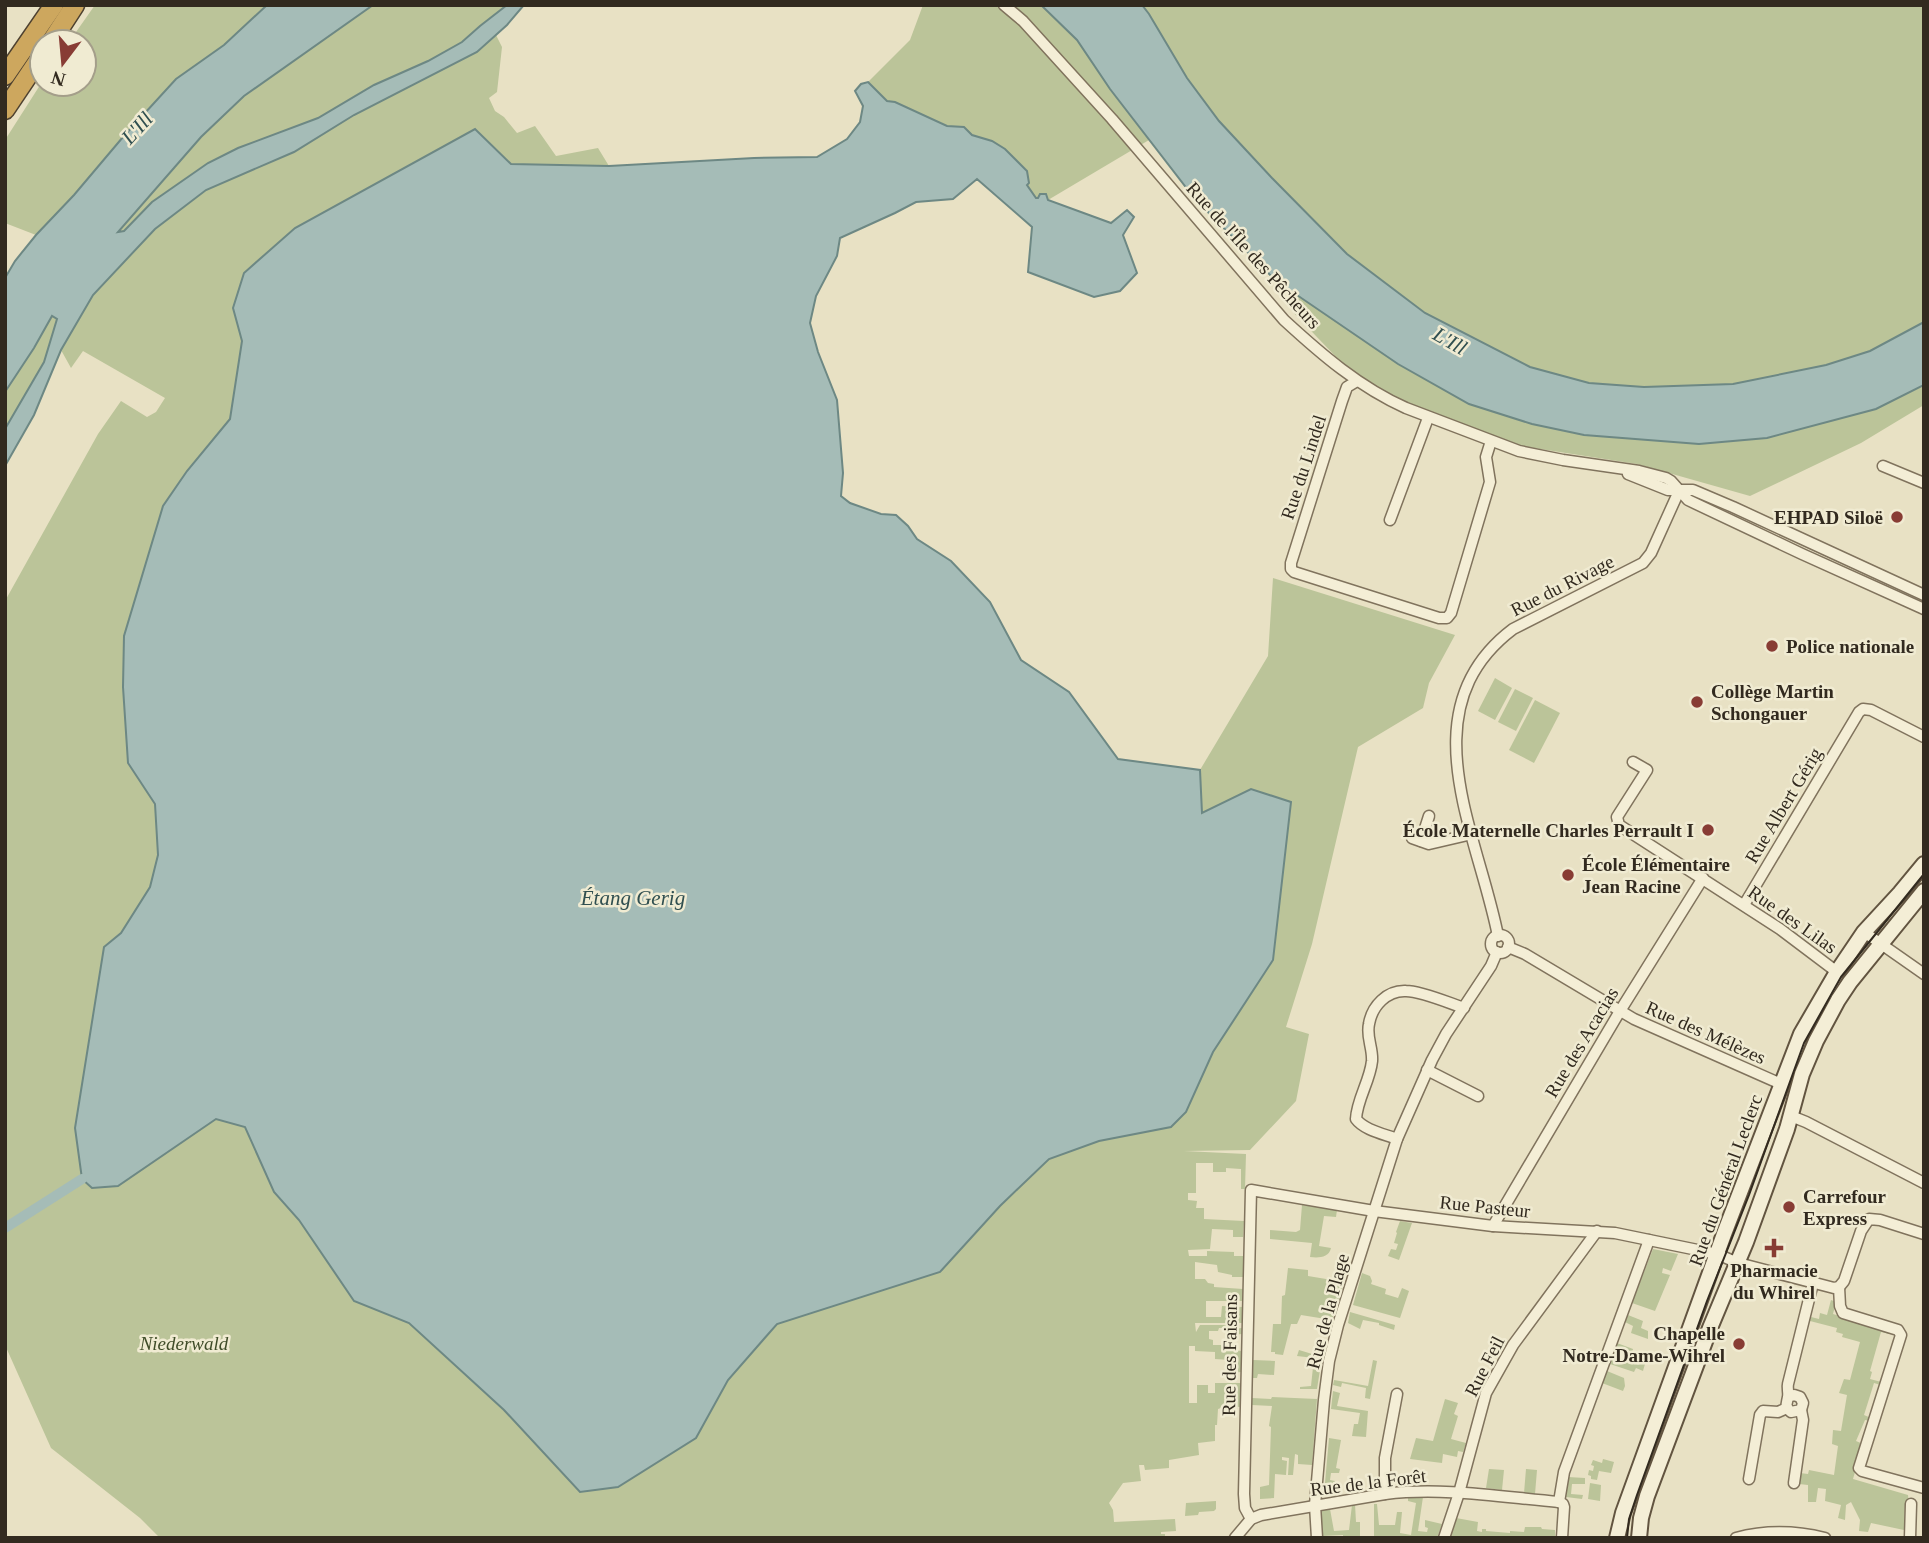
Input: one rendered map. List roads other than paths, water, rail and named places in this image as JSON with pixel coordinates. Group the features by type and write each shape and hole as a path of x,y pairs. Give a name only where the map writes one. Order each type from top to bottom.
{"highway":[{"path":"5,76 54,5"},
{"path":"60,28 75,5"},
{"path":"5,110 28,76"}],"main road":[{"name":"Rue du Général Leclerc","path":"1617,1538 1623,1513 1717,1254 1801,1034 1837,972 1864,933 1924,864"},
{"name":"Rue du Général Leclerc","path":"1639,1538 1647,1496 1691,1376 1738,1263 1791,1116 1802,1073 1827,1019 1850,982 1924,891"}],"street":[{"name":"Rue de l'Île des Pêcheurs","path":"1004,5 1023,21 1112,119 1284,320 1357,381 1388,400 1490,441 1536,455 1640,471 1666,478 1671,481 1679,491 1688,500 1920,608 1923,595 1733,507 1693,490 1679,491"},
{"name":"Rue du Lindel","path":"1357,381 1347,387 1292,560 1291,569 1297,573 1439,618 1447,618 1451,613 1490,482 1486,457 1490,441"},
{"path":"1390,520 1428,418"},
{"path":"1883,466 1924,483"},
{"name":"Rue du Rivage","path":"1498,936 1457,774 1455,733 1464,693 1478,665 1513,629 1643,564 1651,553 1679,491"},
{"path":"1802,554 1810,542"},
{"name":"Rue Albert Gérig","path":"1744,905 1863,709 1875,712 1924,737"},
{"name":"Rue des Lilas","path":"1633,762 1647,770 1617,817 1619,825 1780,929 1837,972"},
{"path":"1429,816 1416,840 1429,844 1472,834"},
{"name":"Rue des Acacias","path":"1493,1226 1620,1011 1703,878"},
{"path":"1864,933 1924,974"},
{"path":"1498,936 1506,939 1508,947 1504,952 1497,952 1491,947 1492,940 1498,936"},
{"name":"Rue des Mélèzes","path":"1508,947 1525,954 1620,1011 1781,1084"},
{"path":"1374,1211 1397,1139 1427,1070 1497,952"},
{"path":"1397,1139 1361,1125 1356,1119 1372,1064 1368,1028 1374,1009 1387,996 1406,991 1464,1009"},
{"path":"1427,1070 1478,1096"},
{"path":"1791,1116 1924,1183"},
{"name":"Rue Pasteur","path":"1251,1190 1374,1211 1493,1226 1597,1231 1717,1254 1738,1263 1834,1288 1839,1287"},
{"name":"Rue des Faisans","path":"1251,1190 1244,1494 1245,1508 1251,1520"},
{"name":"Rue de la Plage","path":"1317,1538 1315,1505 1331,1350 1374,1211"},
{"path":"1924,1234 1869,1219 1861,1231 1844,1281 1839,1287 1843,1313 1898,1330 1901,1335 1859,1468 1924,1488"},
{"name":"Rue Feil","path":"1444,1538 1486,1393 1513,1345 1597,1231"},
{"path":"1562,1538 1564,1507 1559,1502 1564,1472 1649,1240"},
{"path":"1787,1403 1788,1384 1813,1283"},
{"path":"1385,1494 1385,1458 1396,1394"},
{"path":"1749,1479 1760,1415 1763,1411 1778,1412 1794,1395 1800,1397 1803,1404 1803,1420 1794,1483"},
{"name":"Rue de la Forêt","path":"1251,1520 1267,1513 1405,1492 1459,1493 1559,1502"},
{"path":"1910,1538 1911,1504"},
{"path":"1235,1538 1251,1520"},
{"path":"1736,1538 1773,1532 1818,1537"}],"water":[{"name":"L'Ill","path":"267,5 373,5 244,96 201,137 118,232 124,231 152,202 208,163 238,148 318,118 374,85 428,61 462,42 507,5 524,5 507,25 477,52 354,115 294,152 206,190 155,229 93,295 61,350 34,415 5,466 5,429 44,362 57,319 52,316 5,392 5,278 36,235 176,79 224,45"},
{"name":"L'Ill","path":"1041,5 1142,5 1187,78 1219,121 1347,254 1425,313 1530,367 1589,383 1644,387 1733,384 1826,365 1870,351 1924,322 1924,385 1876,409 1767,438 1699,444 1584,435 1532,424 1469,404 1398,364 1282,287 1195,199 1110,89 1077,40"},
{"name":"Étang Gerig","path":"868,82 887,101 895,102 947,126 964,127 972,135 992,141 1005,149 1027,171 1027,185 1036,198 1040,194 1046,194 1048,200 1111,223 1127,210 1134,217 1123,235 1137,273 1120,291 1094,297 1028,272 1032,227 977,179 953,199 916,202 840,238 837,256 816,296 810,323 837,400 843,473 841,496 850,503 881,514 896,515 917,539 951,561 990,602 1021,660 1069,692 1118,759 1200,770 1202,813 1251,789 1291,802 1273,960 1213,1052 1186,1112 1171,1127 1099,1141 1049,1159 1000,1206 940,1272 777,1324 728,1380 696,1438 618,1487 580,1492 504,1410 409,1323 354,1301 299,1220 274,1192 245,1127 216,1119 118,1186 92,1188 82,1179 75,1128 104,947 121,933 150,887 158,855 155,804 128,763 123,687 124,636 163,506 187,471 230,419 242,341 233,308 244,273 295,228 475,129 511,164 609,166 817,157 847,139 860,122 863,106 855,91 861,84"}],"waterway":[{"path":"5,1228 82,1179"}],"tram line":[{"path":"1627,1538 1629,1519 1637,1495 1804,1043 1841,977 1924,874"}],"place":[{"name":"EHPAD Siloë","path":"1897,517"},
{"name":"Police nationale","path":"1772,646"},
{"name":"Collège Martin Schongauer","path":"1697,702"},
{"name":"École Maternelle Charles Perrault I","path":"1708,830"},
{"name":"École Élémentaire Jean Racine","path":"1568,875"},
{"name":"Carrefour Express","path":"1789,1207"},
{"name":"Pharmacie du Whirel","path":"1774,1248"},
{"name":"Chapelle Notre-Dame-Wihrel","path":"1739,1344"}],"park label":[{"name":"Niederwald","path":"184,1343"}]}
